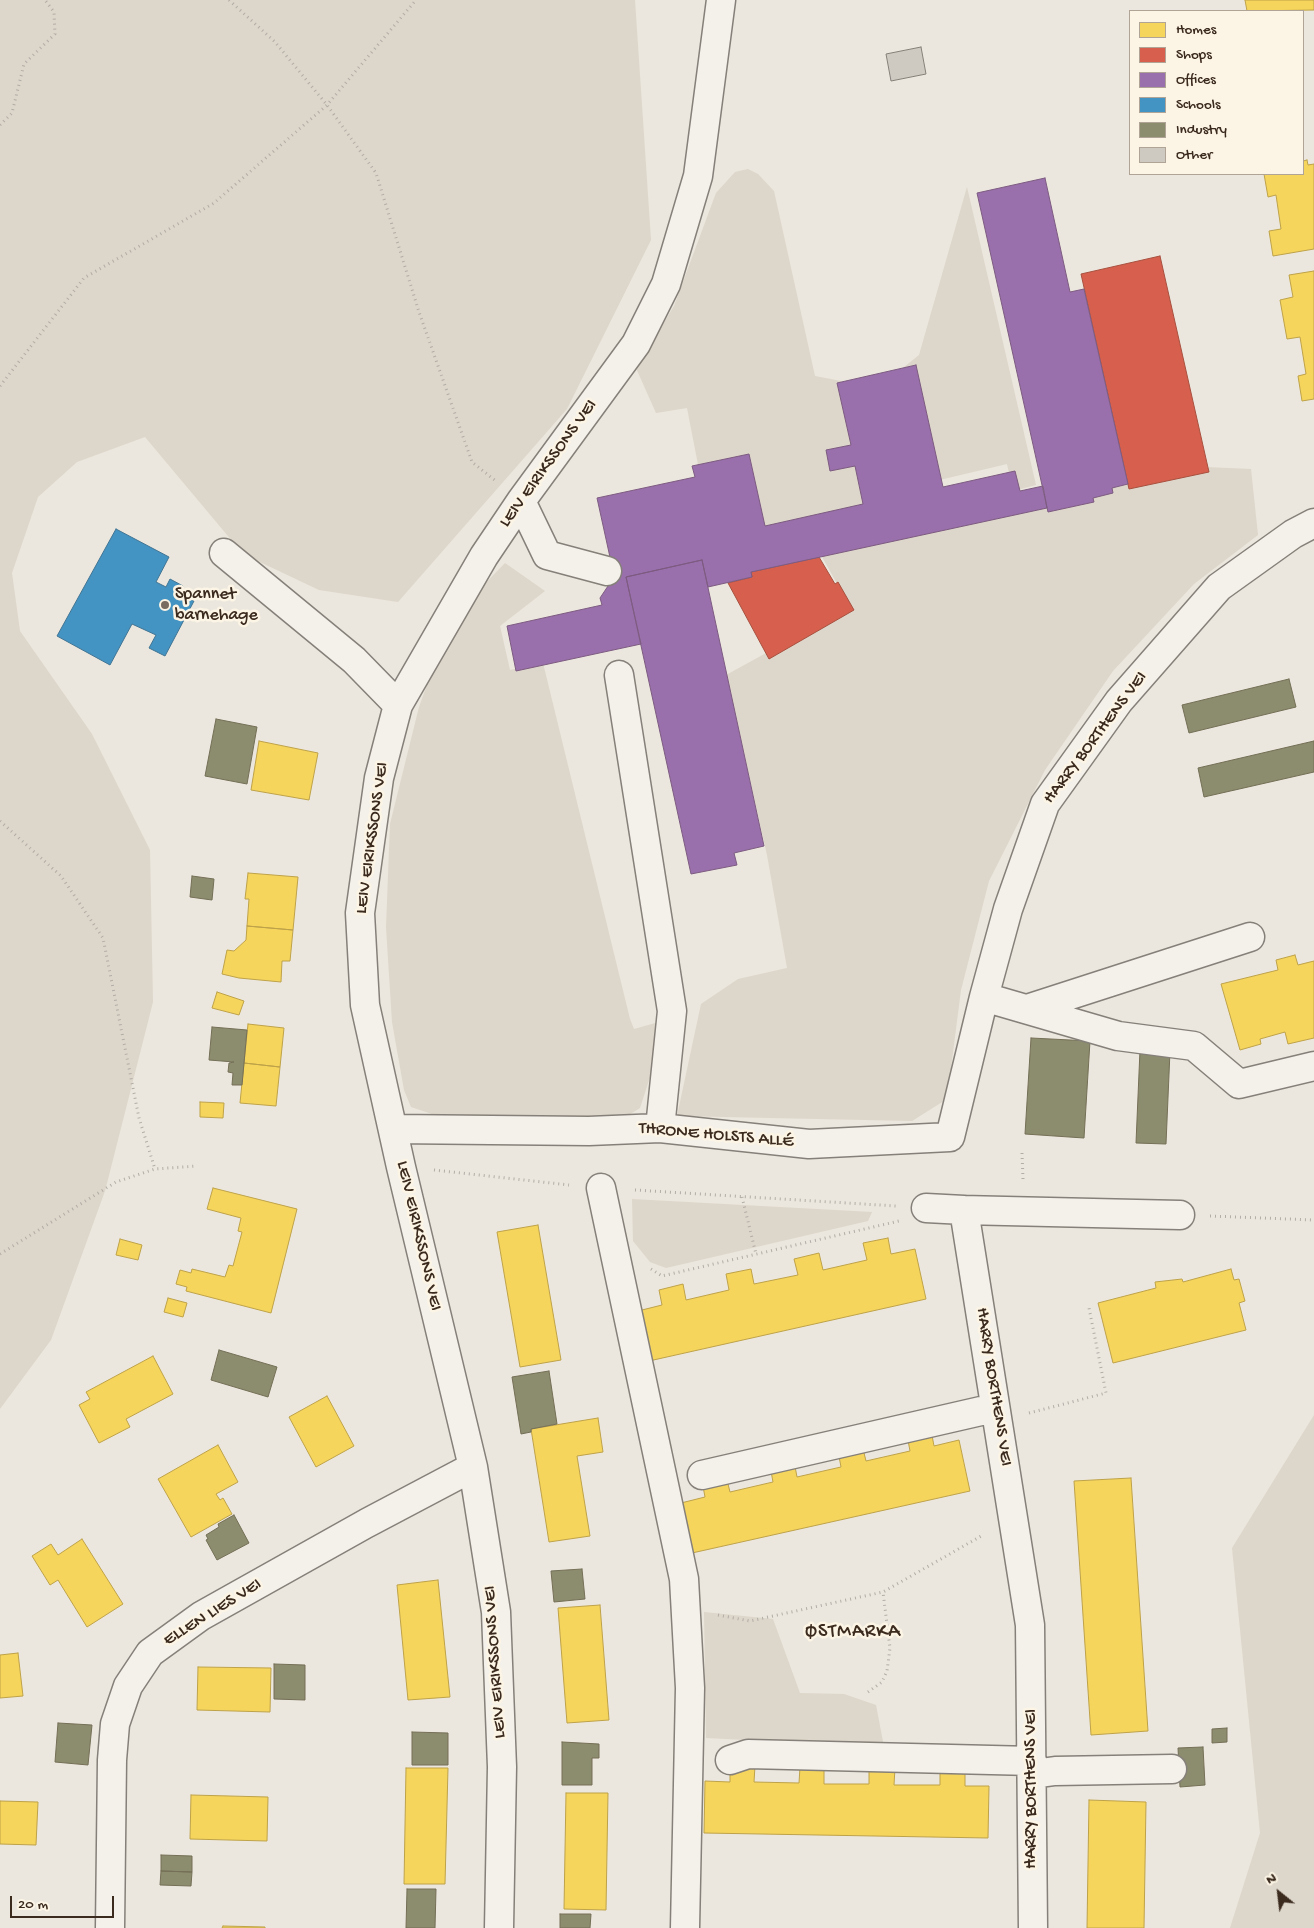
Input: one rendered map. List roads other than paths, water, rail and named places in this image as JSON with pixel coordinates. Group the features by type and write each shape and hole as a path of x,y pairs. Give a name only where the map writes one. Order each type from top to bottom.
{"street":[{"name":"LEIV EIRIKSSONS VEI","path":"499,1928 502,1767 496,1612 473,1467 401,1167 365,1005 360,913 379,778 398,705 446,618 521,501 636,344 666,284 698,176 721,0"},
{"path":"521,501 548,555 607,571"},
{"name":"HARRY BORTHENS VEI","path":"950,1137 984,996 1008,909 1045,804 1119,701 1219,587 1294,534 1314,523"},
{"path":"224,553 354,660 398,705"},
{"path":"619,675 672,1011 660,1128"},
{"path":"1030,1008 1250,937"},
{"path":"984,996 1030,1008 1118,1036 1194,1046 1239,1084 1314,1066"},
{"name":"THRONE HOLSTS ALLÉ","path":"393,1129 589,1132 660,1128 809,1144 950,1137"},
{"path":"601,1188 684,1579 690,1688 685,1928"},
{"path":"917,1214 962,1210 1180,1215"},
{"name":"HARRY BORTHENS VEI","path":"962,1210 1001,1432 1030,1625 1033,1928"},
{"path":"702,1475 981,1411"},
{"name":"ELLEN LIES VEI","path":"110,1928 112,1760 115,1724 128,1686 150,1653 201,1616 367,1523 473,1467"},
{"path":"730,1760 748,1754 1032,1768 1055,1771 1172,1769"}],"place":[{"name":"Spannet barnehage","path":"165,605"}],"district":[{"name":"ØSTMARKA","path":"853,1633"}]}
